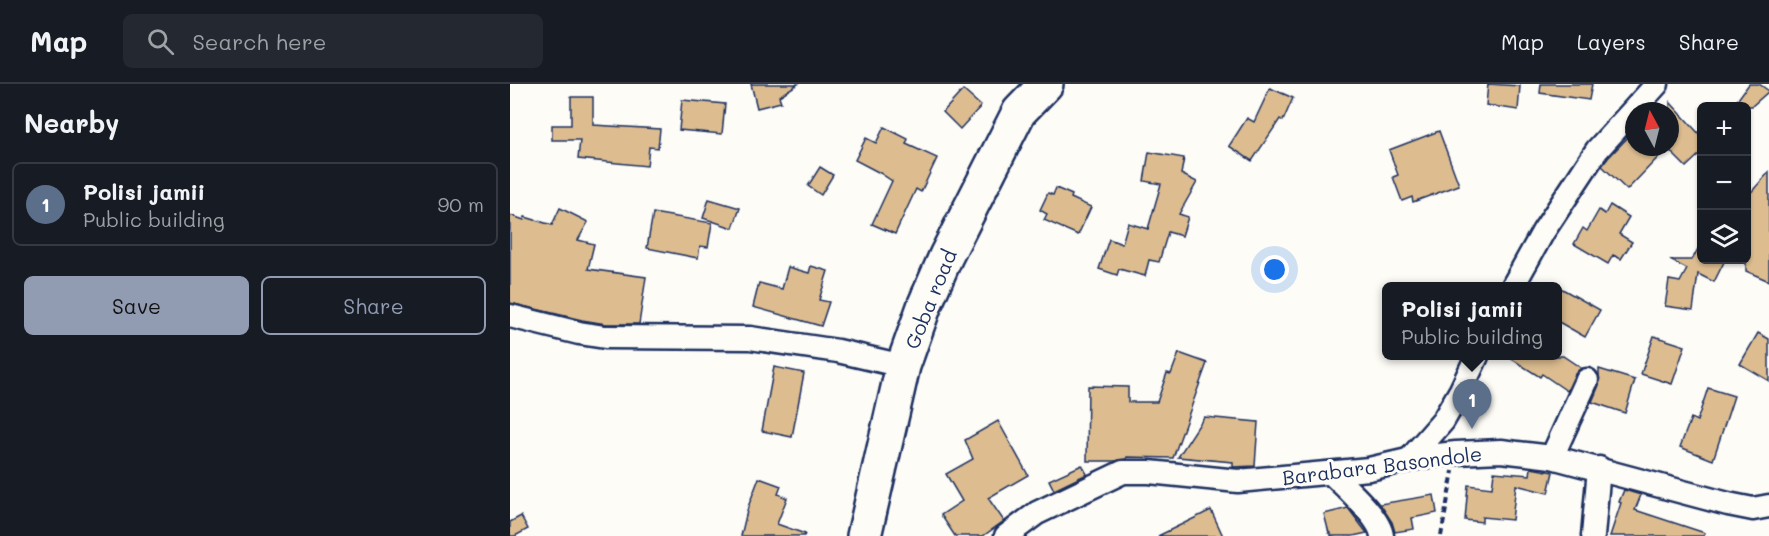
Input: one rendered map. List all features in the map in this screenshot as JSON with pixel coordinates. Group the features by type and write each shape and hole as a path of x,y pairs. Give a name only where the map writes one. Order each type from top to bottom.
{"main road":[{"name":"Goba road","path":"864,536 903,366 925,304 946,256 1019,112 1046,84"}],"street":[{"path":"1515,282 1543,232 1597,150 1657,84"},
{"path":"510,316 604,337 750,338 838,351 903,366"},
{"path":"1409,460 1443,422 1475,360"},
{"path":"1552,457 1587,380"},
{"name":"Barabara Basondole","path":"1006,536 1037,513 1123,472 1149,472 1238,482 1369,469 1456,453 1501,451 1552,457 1728,504 1753,509 1769,506"},
{"path":"1593,536 1599,468"},
{"path":"1331,473 1375,517 1383,536"}],"path":[{"path":"1442,536 1456,453"}],"building":[{"path":"751,84 798,84 779,96 781,102 757,108"},
{"path":"1488,84 1520,86 1518,110 1486,105"},
{"path":"1541,84 1592,84 1589,100 1540,93"},
{"path":"1749,84 1759,84 1769,91 1752,106 1751,102 1736,102"},
{"path":"1270,88 1293,98 1283,121 1280,119 1252,161 1229,146 1247,118 1254,122"},
{"path":"963,90 981,106 960,129 943,112"},
{"path":"571,97 593,97 593,125 660,129 658,148 649,147 647,166 578,159 580,140 552,140 552,125 571,125"},
{"path":"682,100 725,104 722,134 679,130"},
{"path":"1679,112 1697,132 1697,157 1686,167 1675,156 1679,156"},
{"path":"884,127 908,139 906,144 937,158 921,192 916,189 895,234 872,224 892,181 855,160 866,138 876,143"},
{"path":"1439,131 1459,185 1413,202 1412,197 1402,201 1393,177 1398,175 1389,150"},
{"path":"1625,140 1625,156 1659,156 1627,190 1602,166"},
{"path":"1149,152 1184,158 1181,174 1197,182 1179,214 1188,217 1182,236 1168,232 1159,262 1149,260 1145,276 1119,269 1117,275 1099,269 1109,239 1122,244 1128,223 1148,229 1161,184 1144,181"},
{"path":"820,167 833,175 821,195 808,186"},
{"path":"1769,172 1769,281 1746,271 1746,264 1751,264 1751,192"},
{"path":"1056,188 1091,207 1078,235 1044,220 1047,214 1040,210 1048,193 1053,195"},
{"path":"709,199 740,208 733,228 703,218"},
{"path":"1610,205 1629,217 1619,234 1632,242 1621,259 1613,255 1608,264 1574,244 1583,228 1587,231 1599,210 1605,214"},
{"path":"560,208 588,222 578,240 594,244 588,269 646,277 639,324 606,324 510,303 510,215 552,225"},
{"path":"653,213 712,223 708,247 700,246 698,258 647,248"},
{"path":"1697,251 1697,264 1723,264 1714,282 1698,274 1693,310 1665,306 1669,280 1680,282 1687,269 1670,260 1692,260"},
{"path":"811,266 828,271 819,300 829,302 821,326 753,307 759,283 782,289 788,267 809,273"},
{"path":"1562,289 1600,310 1585,337 1562,324"},
{"path":"1758,333 1769,339 1769,381 1740,364"},
{"path":"1654,336 1685,346 1672,384 1641,374"},
{"path":"1179,353 1207,363 1173,458 1127,457 1127,459 1115,461 1087,461 1088,386 1128,387 1128,402 1157,402 1167,373 1171,374"},
{"path":"1563,356 1581,368 1575,374 1567,391 1542,374 1540,377 1513,360 1562,360"},
{"path":"774,367 804,373 792,437 762,431"},
{"path":"1599,369 1635,380 1625,413 1592,402 1599,385"},
{"path":"1708,388 1734,396 1713,460 1680,447 1691,418 1697,421"},
{"path":"1204,417 1258,422 1255,466 1233,467 1233,462 1178,457"},
{"path":"998,421 1028,475 988,498 1004,521 983,536 955,536 941,515 962,501 946,474 973,459 965,440"},
{"path":"1082,465 1087,474 1054,490 1049,480"},
{"path":"1531,468 1553,472 1548,493 1516,485 1512,520 1482,517 1482,522 1465,520 1468,485 1492,488 1494,472 1530,475"},
{"path":"759,478 781,486 778,494 787,498 777,524 805,534 804,536 741,536 748,507"},
{"path":"1624,490 1641,495 1635,510 1705,533 1704,536 1610,536"},
{"path":"1434,495 1437,513 1412,518 1414,529 1395,532 1392,522 1380,504"},
{"path":"1348,508 1367,533 1353,536 1331,536 1324,514"},
{"path":"1211,510 1223,536 1158,536"},
{"path":"521,516 528,529 515,536 510,536 510,522"}],"place":[{"name":"Polisi jamii","path":"1472,429"}]}
